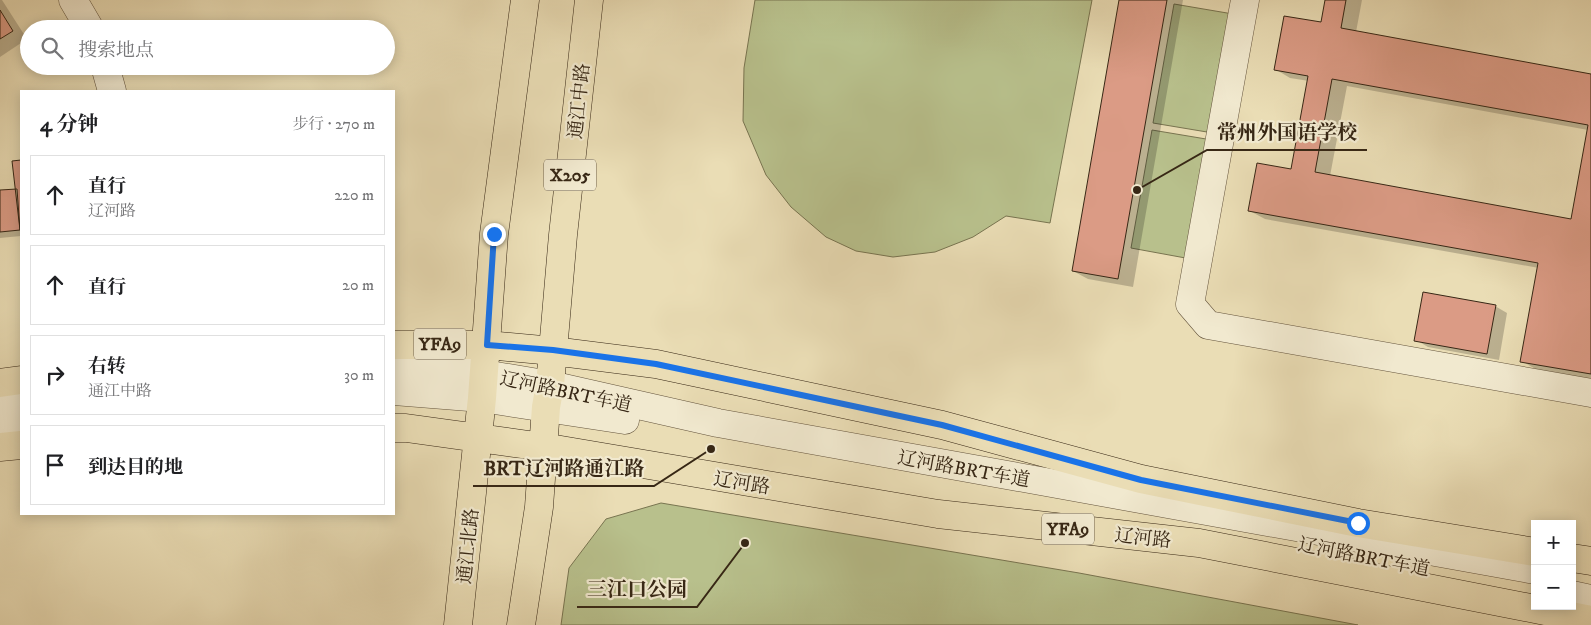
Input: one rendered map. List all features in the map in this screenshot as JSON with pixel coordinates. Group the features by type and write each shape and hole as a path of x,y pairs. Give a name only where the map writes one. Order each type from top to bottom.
{"main road":[{"path":"487,345 494,234 525,0"},
{"name":"通江中路","path":"543,447 563,235 589,0"},
{"name":"YFA9","path":"395,345 487,345 553,350 656,364 933,423 1141,480 1358,523 1531,551"},
{"name":"通江北路","path":"458,625 487,345"},
{"path":"0,383 20,380"},
{"name":"YFA9","path":"395,428 543,447"},
{"path":"0,447 20,445"},
{"path":"521,625 539,507 543,447"},
{"name":"辽河路","path":"543,447 938,514 1199,543 1591,620"},
{"path":"1576,559 1591,562"}],"street":[{"path":"73,0 85,20"},
{"path":"1246,0 1190,304 1208,325 1591,393"},
{"path":"108,75 112,90"},
{"name":"辽河路BRT车道","path":"395,366 483,386 718,423 1531,569"},
{"name":"辽河路BRT车道","path":"395,391 483,386"},
{"name":"辽河路BRT车道","path":"548,396 667,427 1531,587"},
{"path":"0,402 20,400"},
{"path":"0,421 20,419"},
{"path":"1576,578 1591,580"},
{"path":"1576,596 1591,599"}],"green space":[{"path":"755,0 1092,0 1050,223 1006,216 973,237 935,252 893,257 856,251 826,237 791,207 766,175 743,121 744,68"},
{"path":"1174,4 1233,14 1213,133 1153,123"},
{"path":"1152,130 1212,140 1191,259 1131,248"},
{"path":"661,503 1079,573 1358,625 561,625 569,568 606,519"}],"building":[{"path":"1119,0 1167,0 1118,279 1072,271"},
{"path":"1325,0 1346,0 1341,28 1591,74 1591,374 1520,362 1538,263 1248,211 1257,163 1291,169 1308,76 1274,70 1284,16 1321,22","holes":["1332,79 1588,125 1571,219 1315,172"]},
{"path":"0,10 13,31 0,39"},
{"path":"20,160 20,230 12,161"},
{"path":"17,189 20,230 0,232 0,190"},
{"path":"1423,292 1496,305 1487,354 1414,341"}],"place":[{"name":"常州外国语学校","path":"1137,190"},
{"name":"BRT辽河路通江路","path":"711,449"},
{"name":"三江口公园","path":"745,543"}],"route":[{"path":"494,234 487,345 553,350 656,364 942,425 1141,480 1358,523"}]}
